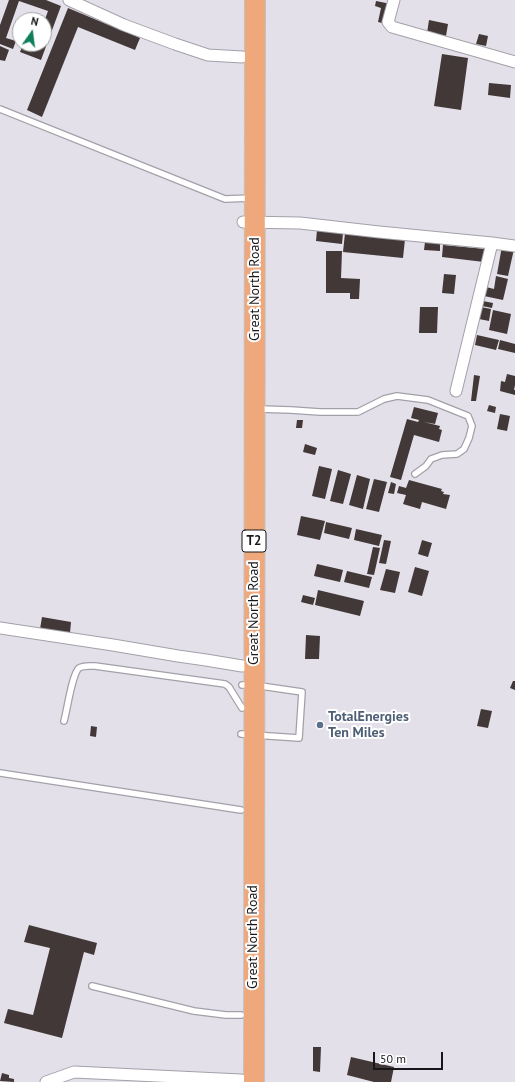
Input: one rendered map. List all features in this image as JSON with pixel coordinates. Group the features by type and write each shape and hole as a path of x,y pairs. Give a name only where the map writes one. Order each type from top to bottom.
{"highway":[{"name":"Great North Road","path":"242,0 242,57 249,198"},
{"name":"Great North Road","path":"245,1081 248,735 246,679 249,198 255,0"},
{"name":"Great North Road","path":"245,1081 241,1015 241,810 248,735 242,708 246,679 254,409 249,222"}],"street":[{"path":"69,0 124,25 208,55 242,57"},
{"path":"394,0 388,22 392,27 515,62"},
{"path":"249,222 300,223 515,246"},
{"path":"456,391 492,243"},
{"path":"0,628 206,660 246,679"},
{"path":"46,1082 74,1072 245,1081"}],"lane":[{"path":"0,109 225,198 249,198"},
{"path":"254,409 358,412 384,399 397,396 428,400 468,416 472,426 464,449 457,454 442,455 431,459 426,466 415,474"},
{"path":"64,721 74,678 78,669 95,666 226,684 230,687 242,708"},
{"path":"246,679 302,692 299,738 248,735"},
{"path":"0,773 241,810"},
{"path":"92,986 194,1010 226,1015 241,1015"}],"building":[{"path":"9,0 46,0 61,6 52,30 52,12 48,12 19,1 15,12 12,12 12,21 6,38 12,40 12,49 0,44 0,25"},
{"path":"376,1 391,4 386,24 378,22 381,8 375,6"},
{"path":"68,8 140,38 135,50 78,27 42,117 27,110 50,52 52,52 52,48"},
{"path":"429,20 448,24 446,36 427,33"},
{"path":"479,34 488,36 486,46 476,44"},
{"path":"0,46 9,50 5,61 0,60"},
{"path":"20,52 44,52 41,60"},
{"path":"442,54 468,58 461,110 434,106"},
{"path":"489,83 511,85 510,98 488,95"},
{"path":"317,230 343,233 342,244 316,241"},
{"path":"345,233 405,239 403,258 343,252"},
{"path":"425,242 440,244 440,251 424,250"},
{"path":"443,245 485,249 484,262 442,257"},
{"path":"502,246 514,249 508,276 497,274"},
{"path":"326,251 342,251 341,278 360,279 359,299 350,299 350,293 326,293"},
{"path":"444,274 456,275 454,294 442,293"},
{"path":"496,276 508,279 503,300 484,296 486,287 494,289"},
{"path":"483,301 493,303 492,308 482,306"},
{"path":"420,307 438,307 437,333 419,333"},
{"path":"481,307 491,309 489,321 479,319"},
{"path":"493,310 511,314 507,334 489,330"},
{"path":"477,335 499,340 496,350 475,345"},
{"path":"500,340 515,344 515,353 498,349"},
{"path":"507,374 515,376 515,395 500,391 501,381 505,382"},
{"path":"474,375 480,376 476,401 471,401"},
{"path":"489,405 496,407 495,413 487,411"},
{"path":"414,407 438,413 435,424 424,422 440,426 439,429 442,430 439,442 414,435 401,480 390,477 407,419 418,422 419,420 411,418"},
{"path":"500,414 510,416 507,431 497,429"},
{"path":"297,420 303,420 302,428 296,428"},
{"path":"305,444 317,448 315,455 303,452"},
{"path":"319,466 332,469 325,499 312,496"},
{"path":"338,470 351,474 343,504 330,501"},
{"path":"357,475 370,479 363,509 349,505"},
{"path":"374,479 387,482 379,512 366,509"},
{"path":"409,480 442,489 441,491 444,492 443,494 450,495 446,509 422,502 420,509 403,504 406,495 397,493 399,486 406,488"},
{"path":"391,482 396,484 394,494 388,493"},
{"path":"301,516 325,521 320,540 297,535"},
{"path":"326,522 352,528 349,539 324,533"},
{"path":"356,529 382,535 379,546 354,540"},
{"path":"384,540 391,541 386,564 379,563"},
{"path":"422,540 432,543 428,557 418,554"},
{"path":"373,547 380,548 374,575 367,574"},
{"path":"317,564 343,570 340,582 314,576"},
{"path":"415,567 429,571 422,596 408,592"},
{"path":"386,569 400,572 395,593 380,590"},
{"path":"347,571 372,577 369,588 344,582"},
{"path":"318,590 364,601 360,616 315,605"},
{"path":"303,595 315,598 313,605 301,602"},
{"path":"42,617 71,622 70,633 40,629"},
{"path":"306,635 320,636 319,659 305,659"},
{"path":"513,681 515,681 515,690 510,688"},
{"path":"481,709 492,711 488,728 477,726"},
{"path":"91,726 97,727 96,737 90,736"},
{"path":"29,925 97,943 94,955 84,952 62,1038 4,1023 8,1009 33,1015 50,948 24,942"},
{"path":"313,1047 321,1047 320,1072 313,1071"},
{"path":"351,1057 394,1067 391,1082 374,1082 347,1075"},
{"path":"2,1073 9,1075 9,1078 14,1079 14,1082 0,1081"}],"place":[{"name":"TotalEnergies Ten Miles","path":"320,725"}]}
